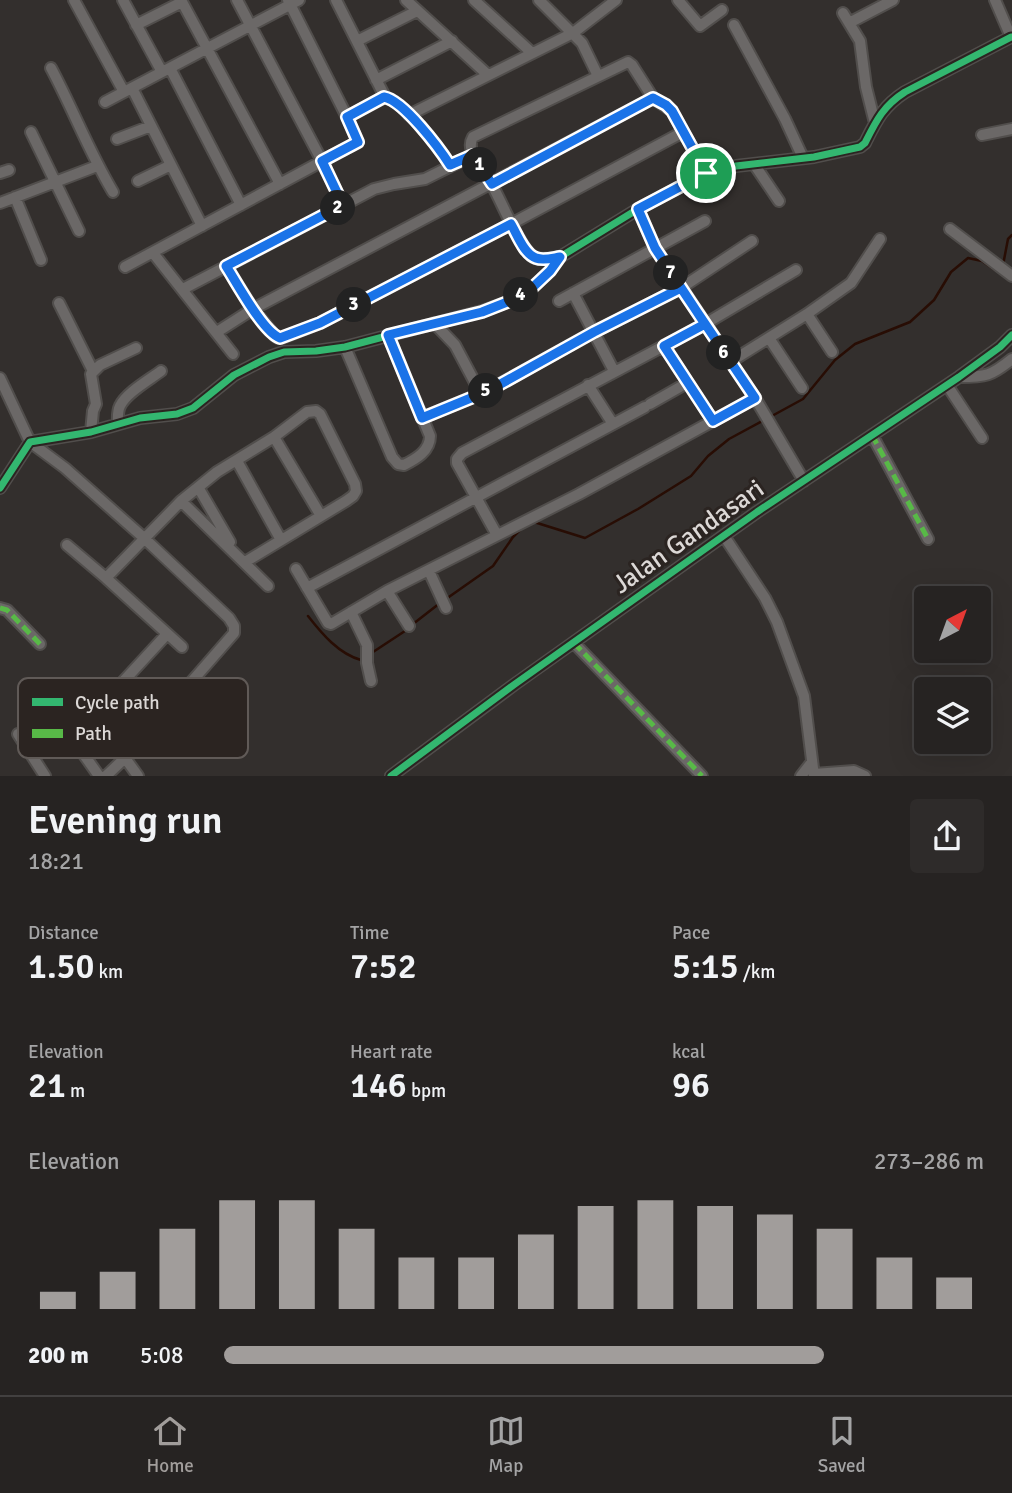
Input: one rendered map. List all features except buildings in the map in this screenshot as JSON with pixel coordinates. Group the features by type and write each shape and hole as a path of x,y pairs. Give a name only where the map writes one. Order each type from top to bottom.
{"street":[{"path":"74,0 151,126 202,226"},
{"path":"123,0 166,70 241,205"},
{"path":"237,0 343,205"},
{"path":"405,0 488,75"},
{"path":"474,0 532,53"},
{"path":"540,0 583,45 597,76"},
{"path":"409,115 573,33 616,0"},
{"path":"678,0 702,27 722,10"},
{"path":"875,123 866,87 860,41 846,18 893,0"},
{"path":"0,488 30,442 186,411 234,375 269,357 284,352 345,347 482,312 520,296 544,277 560,257 638,209 706,173 860,147 865,144 875,123 893,100 1011,37 995,0"},
{"path":"136,25 181,1 280,184"},
{"path":"339,1 384,97"},
{"path":"105,102 292,2 358,142 125,267"},
{"path":"357,41 417,11"},
{"path":"734,25 803,158"},
{"path":"376,80 452,41"},
{"path":"560,257 545,259 532,256 527,251 492,184 473,155 470,142 475,135 629,62 653,98 672,111 706,173"},
{"path":"51,68 68,99 97,166 113,192"},
{"path":"347,117 384,97 392,99 437,145 450,165"},
{"path":"217,332 253,309 653,98"},
{"path":"117,139 151,126"},
{"path":"982,135 1012,129"},
{"path":"30,132 79,231"},
{"path":"226,266 253,309 275,336 282,338 320,323 683,132"},
{"path":"183,289 374,189 425,179 473,155"},
{"path":"754,164 779,201"},
{"path":"138,181 171,165"},
{"path":"0,203 97,166"},
{"path":"15,197 41,260"},
{"path":"638,209 655,248 755,398 804,481"},
{"path":"559,301 705,221"},
{"path":"950,229 1004,271"},
{"path":"730,362 851,283 880,239"},
{"path":"422,418 496,387 594,332 681,288 752,241"},
{"path":"153,253 233,354"},
{"path":"497,536 457,463 459,456 705,324 796,270"},
{"path":"573,293 614,371"},
{"path":"59,303 93,371"},
{"path":"807,314 832,352"},
{"path":"434,323 455,345 481,394"},
{"path":"345,347 392,457 398,464 404,465 424,452 430,445 430,436 388,335"},
{"name":"Jalan Gandasari","path":"391,775 723,536 959,377 1012,335"},
{"path":"769,338 802,388"},
{"path":"664,346 713,421"},
{"path":"91,432 96,404 91,373 100,365 136,348"},
{"path":"959,377 981,378 995,372 1012,359"},
{"path":"118,424 118,411 122,402 161,371"},
{"path":"0,378 30,442 65,468 229,618 234,632 194,678"},
{"path":"307,588 687,383"},
{"path":"588,385 613,424"},
{"path":"947,385 982,438"},
{"path":"296,569 329,624 387,591 579,494 755,398"},
{"path":"106,578 198,487 307,412 316,411 320,414 356,491 353,496 281,540 241,559"},
{"path":"872,435 928,539"},
{"path":"274,437 321,516"},
{"path":"237,461 281,540"},
{"path":"198,487 241,559"},
{"path":"181,501 268,586"},
{"path":"723,536 765,598 777,622 804,696 814,775 854,771 865,775"},
{"path":"66,545 182,647"},
{"path":"429,570 444,603"},
{"path":"387,591 409,626"},
{"path":"0,607 7,610 40,644"},
{"path":"351,612 367,645 371,681"},
{"path":"126,678 167,634"},
{"path":"574,643 702,775"},
{"path":"34,758 45,775"},
{"path":"87,758 99,775"},
{"path":"106,775 125,758 138,775"},
{"path":"801,775 813,762"}],"waterway":[{"path":"1003,265 1008,239 1012,235"},
{"path":"770,417 803,399 835,360 855,344 910,322 934,300 951,272 968,258 982,261 995,270 998,268"},
{"path":"534,522 585,538 691,476 708,456 729,439 764,420"},
{"path":"446,599 493,566 522,528"},
{"path":"413,624 440,603"},
{"path":"308,616 338,648 353,657 361,660 364,658"},
{"path":"370,654 408,629"}],"marked path":[{"path":"872,435 928,539"},
{"path":"0,608 7,610 40,644"},
{"path":"574,643 702,776"}],"cycle path":[{"path":"0,488 30,442 91,432 140,418 177,414 193,408 234,375 284,352 345,347 482,311 510,301 532,288 560,257 638,209 706,173 736,166 814,157 860,147 881,114 897,97 1012,37"},
{"path":"391,776 757,512 959,377 1012,335"}],"route":[{"path":"706,173 638,209 655,248 705,324 664,346 713,421 755,398 705,324 681,288 594,332 488,391 422,418 388,335 482,312 532,288 560,257 545,259 532,256 511,224 320,323 280,338 275,336 253,309 226,266 343,205 322,161 358,142 347,117 384,97 392,99 409,115 437,145 450,165 473,155 492,184 653,98 672,111 706,173"}]}
